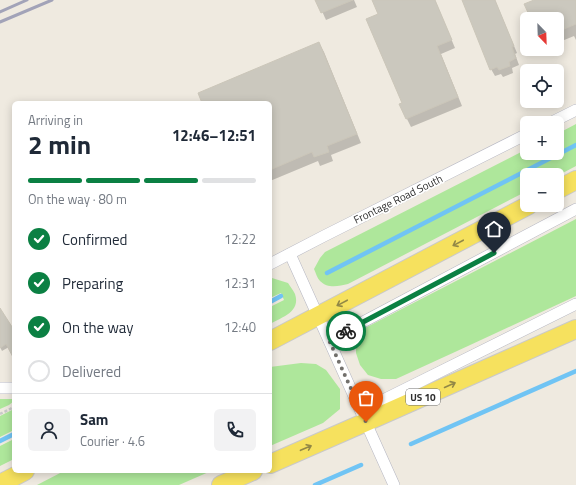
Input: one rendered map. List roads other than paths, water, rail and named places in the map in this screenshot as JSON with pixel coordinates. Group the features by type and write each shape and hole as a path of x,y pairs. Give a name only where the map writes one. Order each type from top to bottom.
{"main road":[{"path":"564,186 576,180"},
{"path":"272,340 520,210"},
{"name":"US 10","path":"272,463 363,416 576,329"},
{"path":"0,484 21,473"},
{"path":"221,485 248,473"}],"street":[{"path":"564,116 576,110"},
{"name":"Frontage Road South","path":"272,263 520,138"},
{"path":"329,340 576,209"},
{"path":"290,254 394,485"},
{"path":"363,416 576,304"},
{"path":"0,388 12,388"}],"waterway":[{"path":"327,273 576,145"},
{"path":"272,301 281,296"},
{"path":"411,444 576,371"},
{"path":"0,441 12,435"},
{"path":"315,485 361,465"}],"railway":[{"path":"0,12 27,0"},
{"path":"0,22 52,0"}]}
